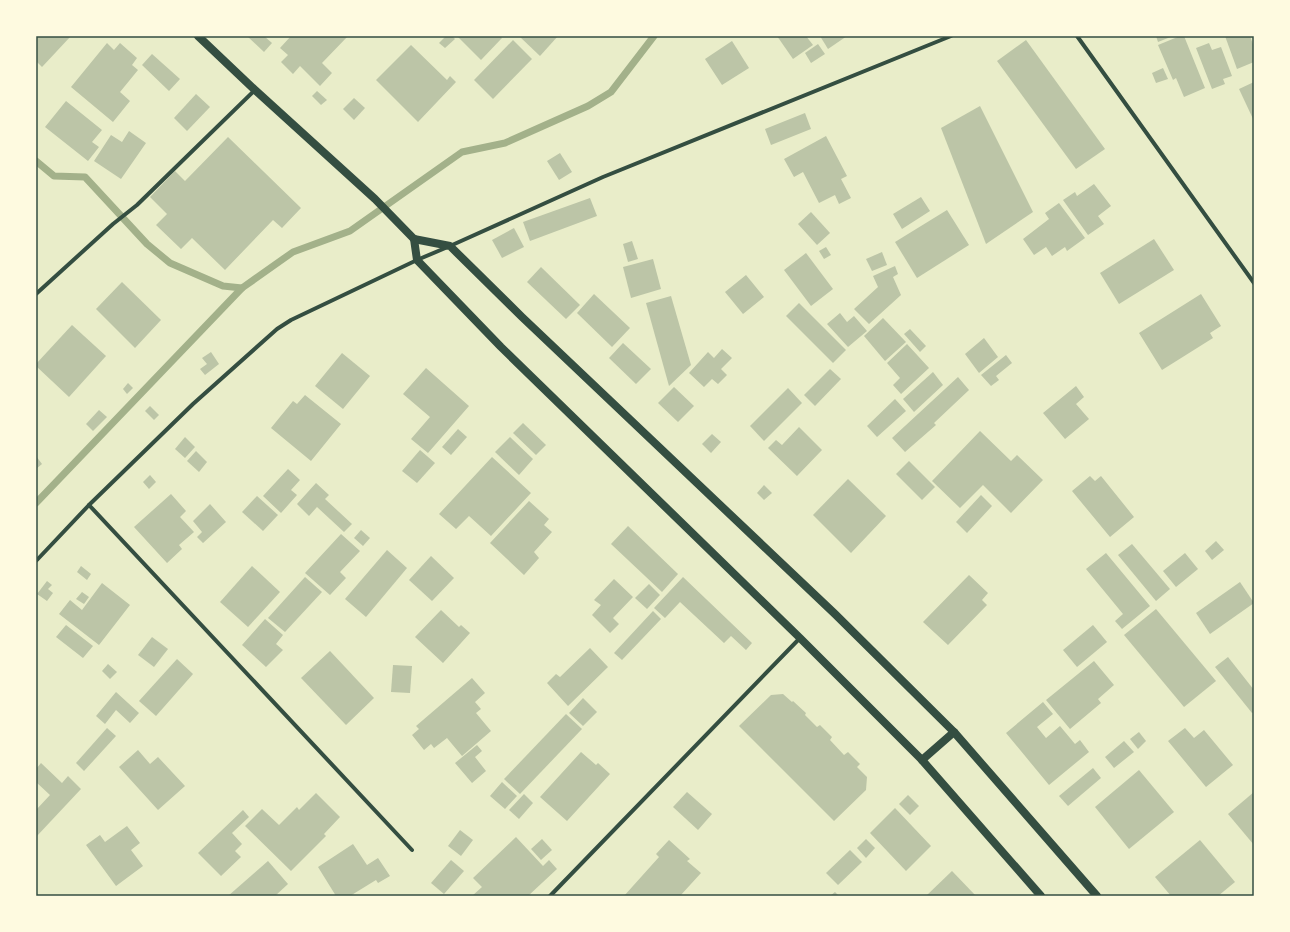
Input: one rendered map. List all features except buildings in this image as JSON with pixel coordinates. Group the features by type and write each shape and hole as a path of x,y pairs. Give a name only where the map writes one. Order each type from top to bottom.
{"main road":[{"path":"198,36 375,199 405,229 414,239 417,260 501,347 800,638 922,760 1041,896"},
{"path":"414,239 450,246 522,317 835,614 954,732 1097,896"},
{"path":"922,760 954,732"}],"street":[{"path":"36,561 89,505 193,404 277,330 291,320 417,260 603,177 951,36"},
{"path":"1077,36 1254,283"},
{"path":"36,294 113,224 137,205 255,90"},
{"path":"89,505 412,850"},
{"path":"550,896 800,638"}],"waterway":[{"path":"36,503 242,288 293,252 350,231 462,152 505,143 588,106 611,92 654,36"},
{"path":"36,161 54,176 85,177 147,244 170,263 223,286 242,288"}]}
